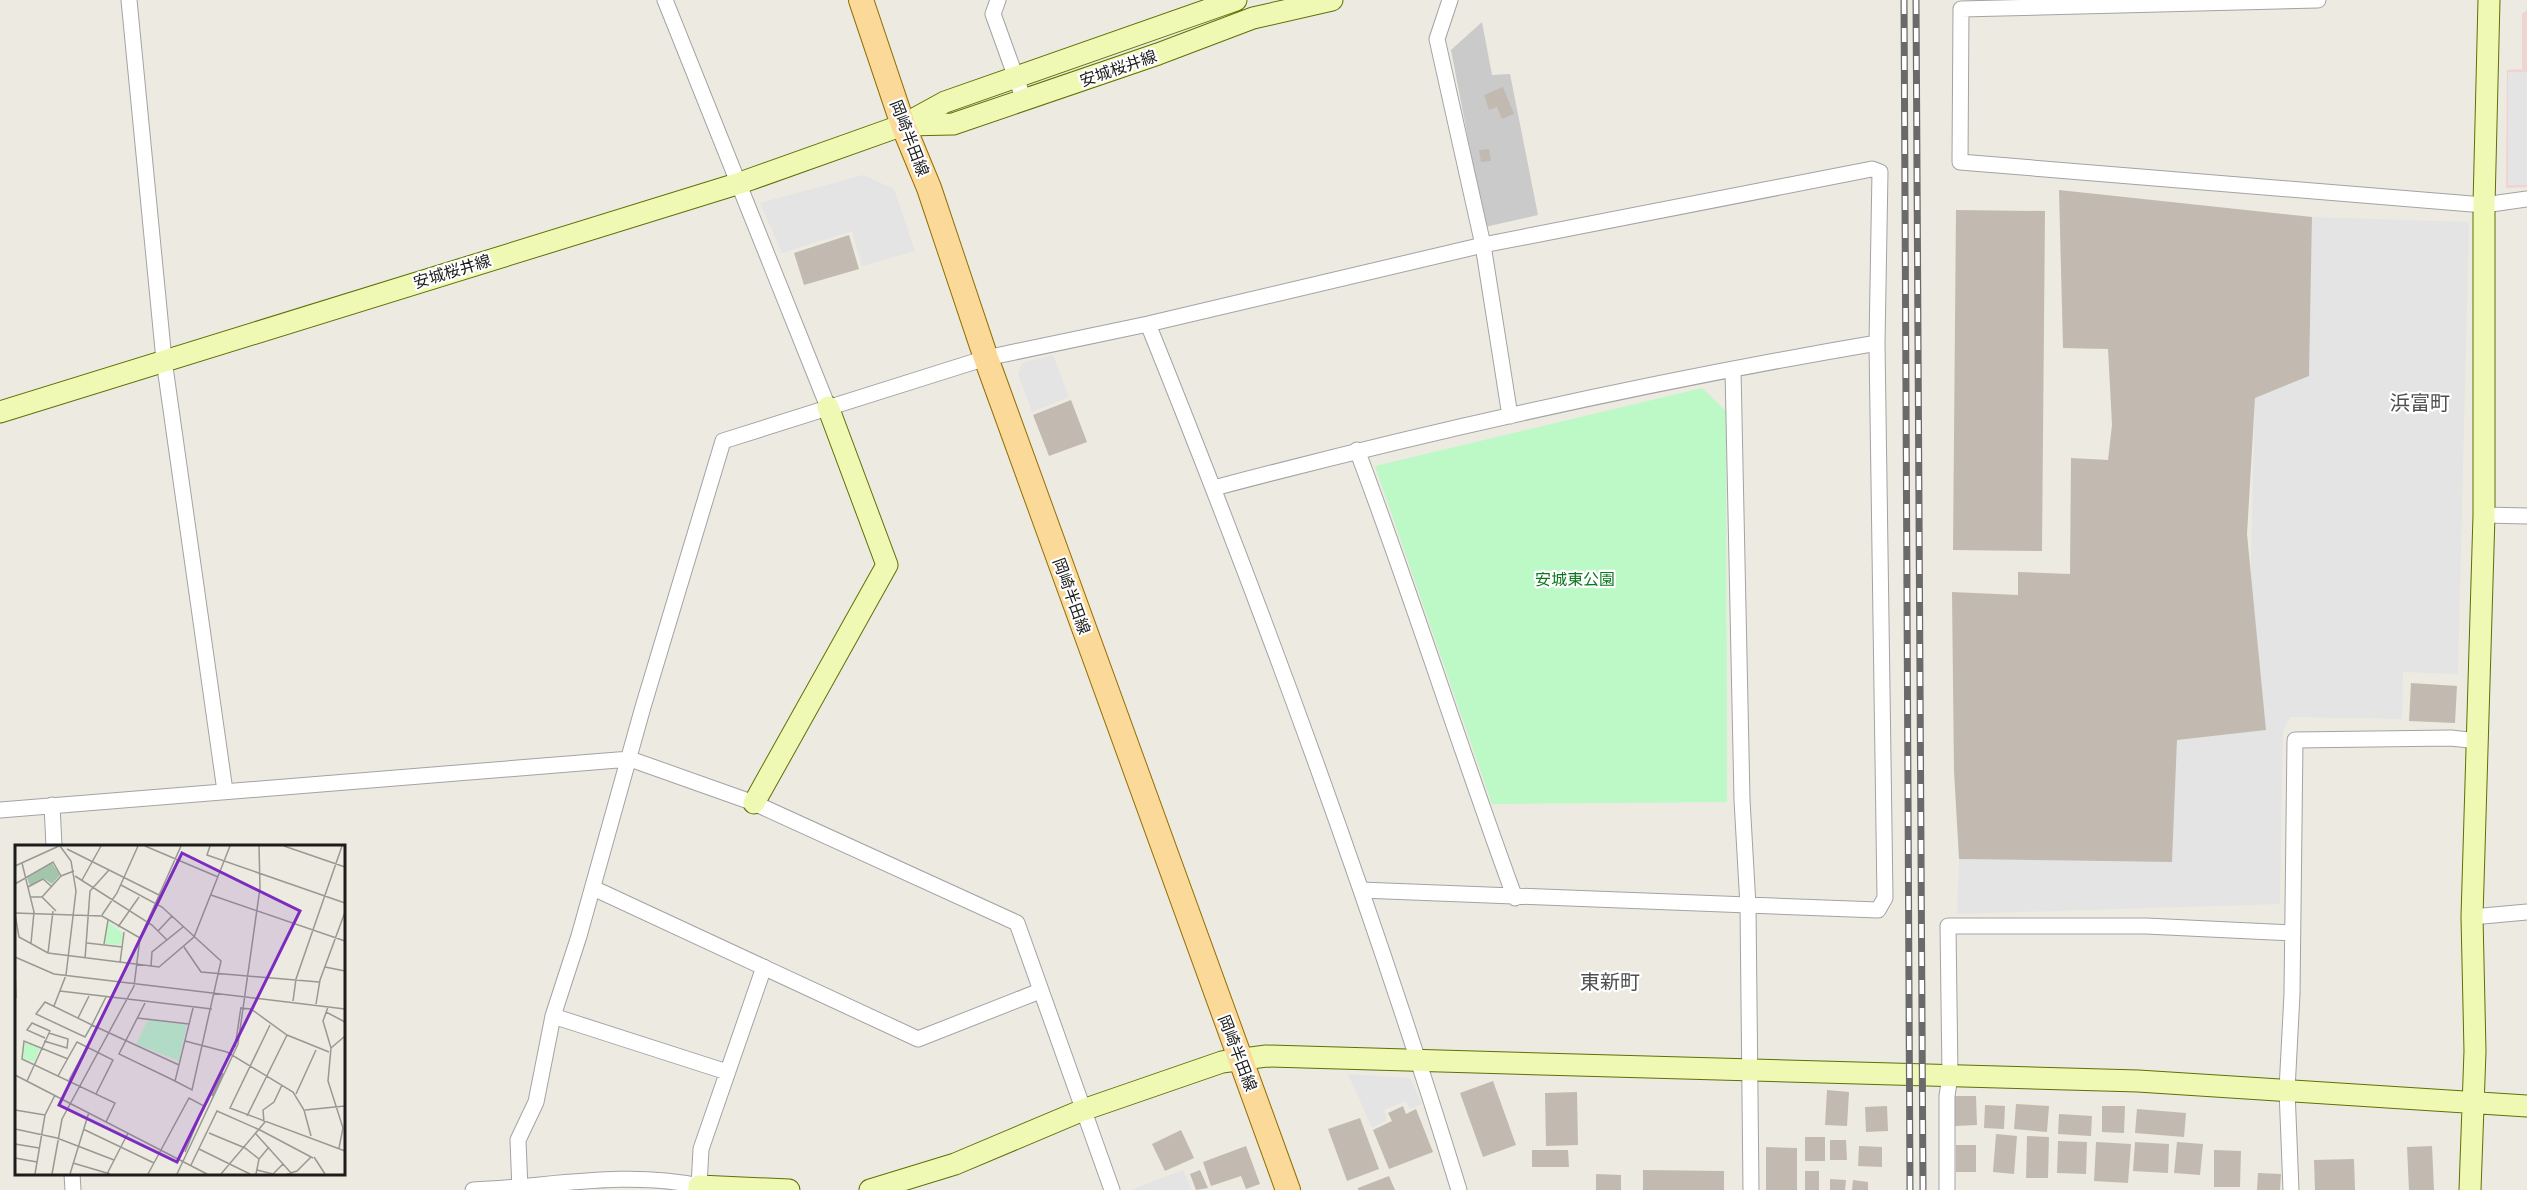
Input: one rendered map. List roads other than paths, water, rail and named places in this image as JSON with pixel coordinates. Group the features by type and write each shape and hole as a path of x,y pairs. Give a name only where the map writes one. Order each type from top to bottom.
{"main road":[{"name":"岡崎半田線","path":"861,0 903,125 930,188 986,358 1288,1190"}],"street":[{"path":"129,0 164,360 225,791"},
{"path":"665,0 740,183 887,565 754,803"},
{"path":"998,0 993,14 1024,100"},
{"name":"安城桜井線","path":"0,412 740,183 903,125 945,102 1236,0"},
{"name":"安城桜井線","path":"903,125 953,124 1253,18 1332,0"},
{"path":"1450,0 1437,39 1483,245 1510,416"},
{"path":"2318,0 1961,9 1960,162 2484,205 2527,199"},
{"path":"2470,1190 2475,1051 2472,917 2484,515 2484,205 2489,0"},
{"path":"520,1189 518,1140 536,1102 553,1016 593,888 723,441 986,358 1148,324 1483,245 1872,169 1880,172 1877,343 1885,898 1878,910 1515,898 1361,890"},
{"path":"1148,324 1214,488 1361,890 1419,1058 1459,1190"},
{"path":"1214,488 1357,450 1510,416 1877,343"},
{"path":"1733,370 1742,800 1748,906 1751,1190"},
{"path":"1357,450 1401,567 1446,695 1464,758 1515,898"},
{"path":"2484,515 2527,516"},
{"path":"2291,1190 2287,1090 2292,994 2295,740 2451,738 2478,741"},
{"path":"0,810 630,759 754,803 1017,923 1112,1190"},
{"path":"52,805 54,845"},
{"path":"593,888 918,1039 1040,991"},
{"path":"2472,917 2527,912"},
{"path":"1961,1190 1947,1190 1947,1096 1950,1076 1948,926 2146,926 2291,933"},
{"path":"699,1188 701,1149 764,967"},
{"path":"553,1016 727,1072"},
{"path":"870,1190 955,1164 1083,1110 1239,1058 1266,1056 1419,1058 2138,1081 2527,1106"},
{"path":"72,1175 73,1190"},
{"path":"473,1190 520,1189 602,1179 674,1181 699,1188 789,1190"}],"railway":[{"path":"1904,0 1910,1190"},
{"path":"1916,0 1923,1190"}],"district":[{"name":"浜富町","path":"2420,403"},
{"name":"東新町","path":"1610,982"}],"park label":[{"name":"安城東公園","path":"1575,579"}]}
